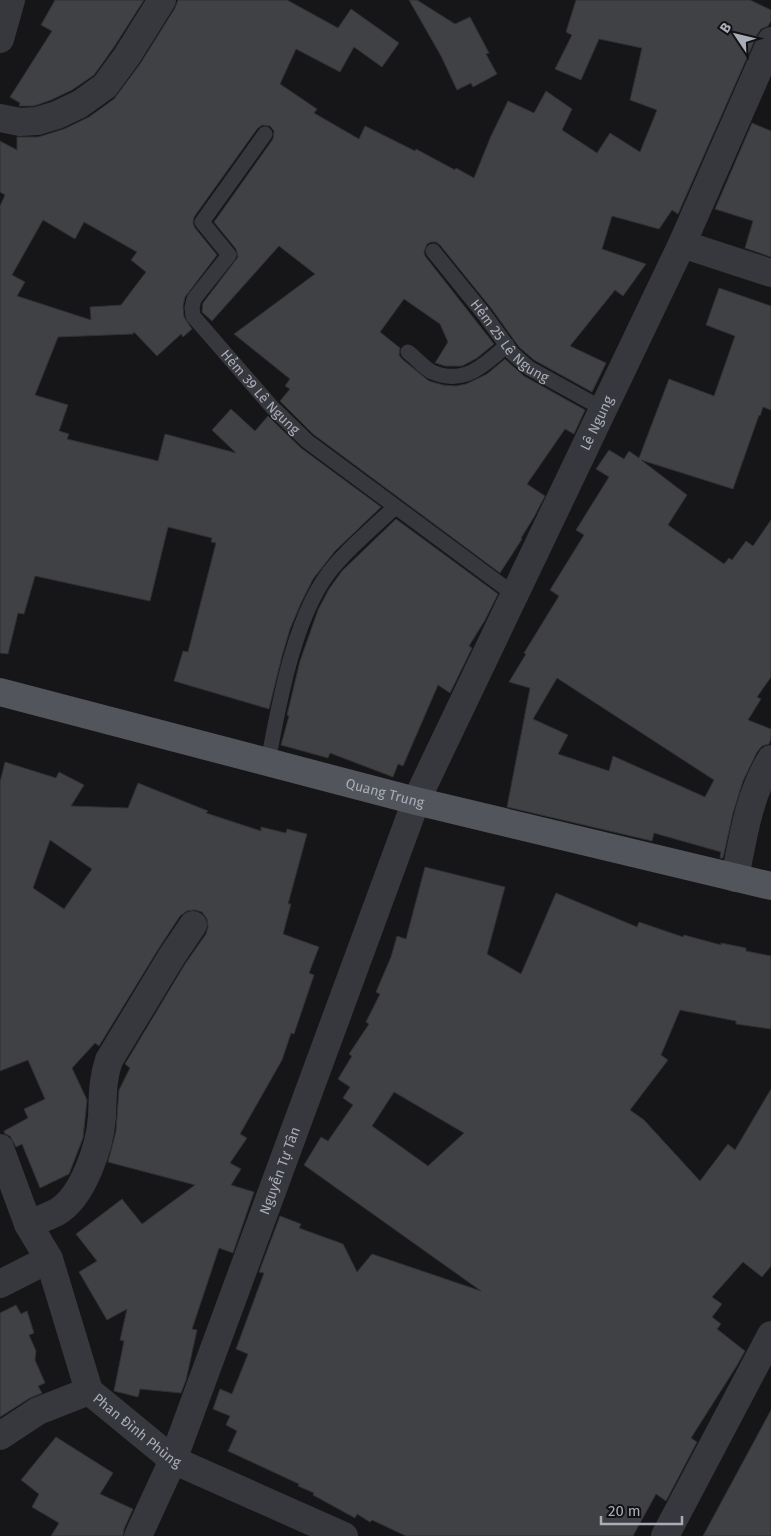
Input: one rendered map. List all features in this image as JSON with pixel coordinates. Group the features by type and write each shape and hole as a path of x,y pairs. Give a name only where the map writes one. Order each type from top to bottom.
{"main road":[{"name":"Quang Trung","path":"0,692 416,801 771,886"}],"street":[{"path":"0,39 11,0"},
{"path":"0,118 20,122 57,115 80,104 105,86 162,0"},
{"name":"Lê Ngung","path":"416,801 682,244 771,41"},
{"path":"682,244 771,273"},
{"path":"735,878 745,825 760,778 771,759"},
{"name":"Nguyễn Tự Tân","path":"138,1536 173,1460 416,801"},
{"path":"28,1224 57,1212 74,1198 96,1148 102,1119 104,1074 109,1060 193,925"},
{"name":"Phan Đình Phùng","path":"0,1148 28,1224 48,1259 89,1391 173,1460 344,1536"},
{"path":"0,1284 48,1259"},
{"path":"664,1536 771,1335"},
{"path":"0,1436 38,1411 89,1391"}],"lane":[{"name":"Hẻm 39 Lê Ngung","path":"264,134 202,222 229,255 194,299 193,316 272,407 308,441 515,595"},
{"name":"Hẻm 25 Lê Ngung","path":"433,251 519,360 528,368 603,409"},
{"path":"408,352 432,371 455,376 482,367 507,345"},
{"path":"268,762 282,689 305,616 319,586 334,565 395,507"}],"building":[{"path":"55,0 144,0 94,75 72,90 51,100 34,106 19,106 20,103 10,97 52,31 41,25"},
{"path":"178,0 287,0 338,28 351,9 399,43 382,67 354,47 340,72 296,49 280,84 317,109 314,113 359,139 365,126 474,178 508,101 534,113 546,91 572,109 562,130 597,153 610,133 640,152 657,110 630,100 642,48 599,39 581,80 555,69 572,35 566,32 576,0 750,0 771,10 771,21 757,35 678,214 672,210 659,229 612,216 602,249 646,264 623,296 615,290 570,346 606,363 592,392 534,360 519,347 491,308 436,242 427,244 424,252 425,256 494,344 477,358 462,366 445,366 435,363 448,342 440,324 404,299 380,332 400,348 399,355 402,359 429,381 443,385 456,386 466,384 487,374 505,359 524,376 585,410 574,434 565,429 527,484 545,496 522,539 500,573 313,434 280,401 290,389 285,386 290,379 234,334 315,274 279,246 212,321 202,312 203,303 238,257 236,249 214,222 273,139 274,131 270,126 262,125 257,129 194,217 193,223 195,228 217,255 185,297 183,306 184,317 192,329 183,337 181,334 157,356 134,332 133,334 58,337 35,395 68,405 59,431 69,434 67,439 158,461 165,434 236,453 212,430 231,409 255,431 268,416 301,448 381,507 335,551 313,579 290,629 269,709 174,681 183,651 188,652 216,543 211,542 212,538 168,527 150,601 35,576 24,614 18,613 8,654 0,653 0,206 5,195 0,192 0,141 17,150 17,137 38,137 64,129 89,117 114,99 140,64 175,8","holes":["43,220 75,239 84,222 137,252 131,260 146,272 121,305 90,307 91,320 17,296 25,282 12,275"]},
{"path":"409,0 417,0 455,24 470,17 489,53 486,54 497,74 473,87 471,83 457,90 441,56"},
{"path":"752,123 771,131 771,257 745,248 753,221 715,209"},
{"path":"719,288 771,306 771,410 763,407 759,415 733,489 641,460 687,495 668,525 724,564 729,558 732,560 746,541 753,546 771,520 771,677 757,697 761,699 748,720 771,729 771,739 769,744 762,746 757,752 743,781 733,813 723,858 720,858 721,852 654,833 652,841 507,807 530,688 509,682 526,654 524,653 559,596 550,590 584,535 576,530 609,477 596,469 609,450 624,459 629,451 639,458 669,379 714,396 735,336 706,325","holes":["557,678 714,780 705,797 613,756 609,771 558,754 568,735 533,719"]},
{"path":"396,519 498,594 469,646 472,648 450,693 438,685 403,766 398,764 393,777 330,753 328,758 281,745 300,661 318,610 329,589 342,571"},
{"path":"5,762 56,778 59,772 84,785 71,806 128,808 138,783 208,811 206,813 261,831 261,827 286,833 287,829 307,834 288,904 291,904 283,934 319,947 309,973 314,975 294,1034 291,1033 282,1060 240,1134 247,1138 230,1163 241,1169 231,1185 254,1192 233,1253 219,1248 192,1329 197,1330 186,1380 181,1393 140,1389 138,1397 114,1391 124,1341 120,1340 127,1309 107,1320 79,1272 97,1261 76,1234 122,1199 142,1224 195,1185 108,1162 116,1131 119,1090 130,1068 125,1064 185,964 206,934 208,927 207,919 202,912 195,910 187,911 180,916 99,1046 95,1043 72,1068 87,1100 83,1138 69,1174 40,1188 22,1144 16,1147 10,1136 5,1134 4,1131 28,1118 24,1109 45,1099 28,1060 0,1071 0,782","holes":["50,840 92,869 64,909 33,888"]},
{"path":"425,867 505,887 487,954 521,974 556,893 637,927 639,922 683,937 684,935 721,945 721,943 746,948 746,951 771,956 771,1029 736,1024 736,1021 680,1010 661,1055 668,1060 630,1110 644,1120 700,1181 728,1144 735,1150 771,1089 771,1266 762,1277 743,1262 712,1297 722,1304 712,1317 721,1324 717,1329 745,1351 691,1438 697,1442 666,1501 656,1494 633,1536 406,1536 372,1520 370,1522 357,1514 355,1518 313,1495 314,1493 298,1486 299,1484 228,1451 237,1431 226,1425 230,1416 213,1409 220,1389 232,1394 248,1354 236,1349 264,1273 259,1272 280,1216 301,1224 299,1228 343,1244 357,1272 372,1254 481,1291 304,1165 321,1137 328,1141 353,1105 343,1098 350,1087 338,1079 352,1056 349,1054 369,1024 366,1022 380,994 376,992 391,957 397,936 406,939","holes":["394,1092 464,1133 428,1166 372,1126"]},
{"path":"16,1305 21,1314 27,1311 34,1333 29,1335 36,1351 35,1360 45,1383 38,1386 42,1393 30,1398 0,1417 0,1313"},
{"path":"771,1410 771,1536 703,1536"},
{"path":"56,1437 113,1473 100,1494 133,1509 123,1536 51,1536 59,1523 32,1507 39,1494 21,1480"}]}
